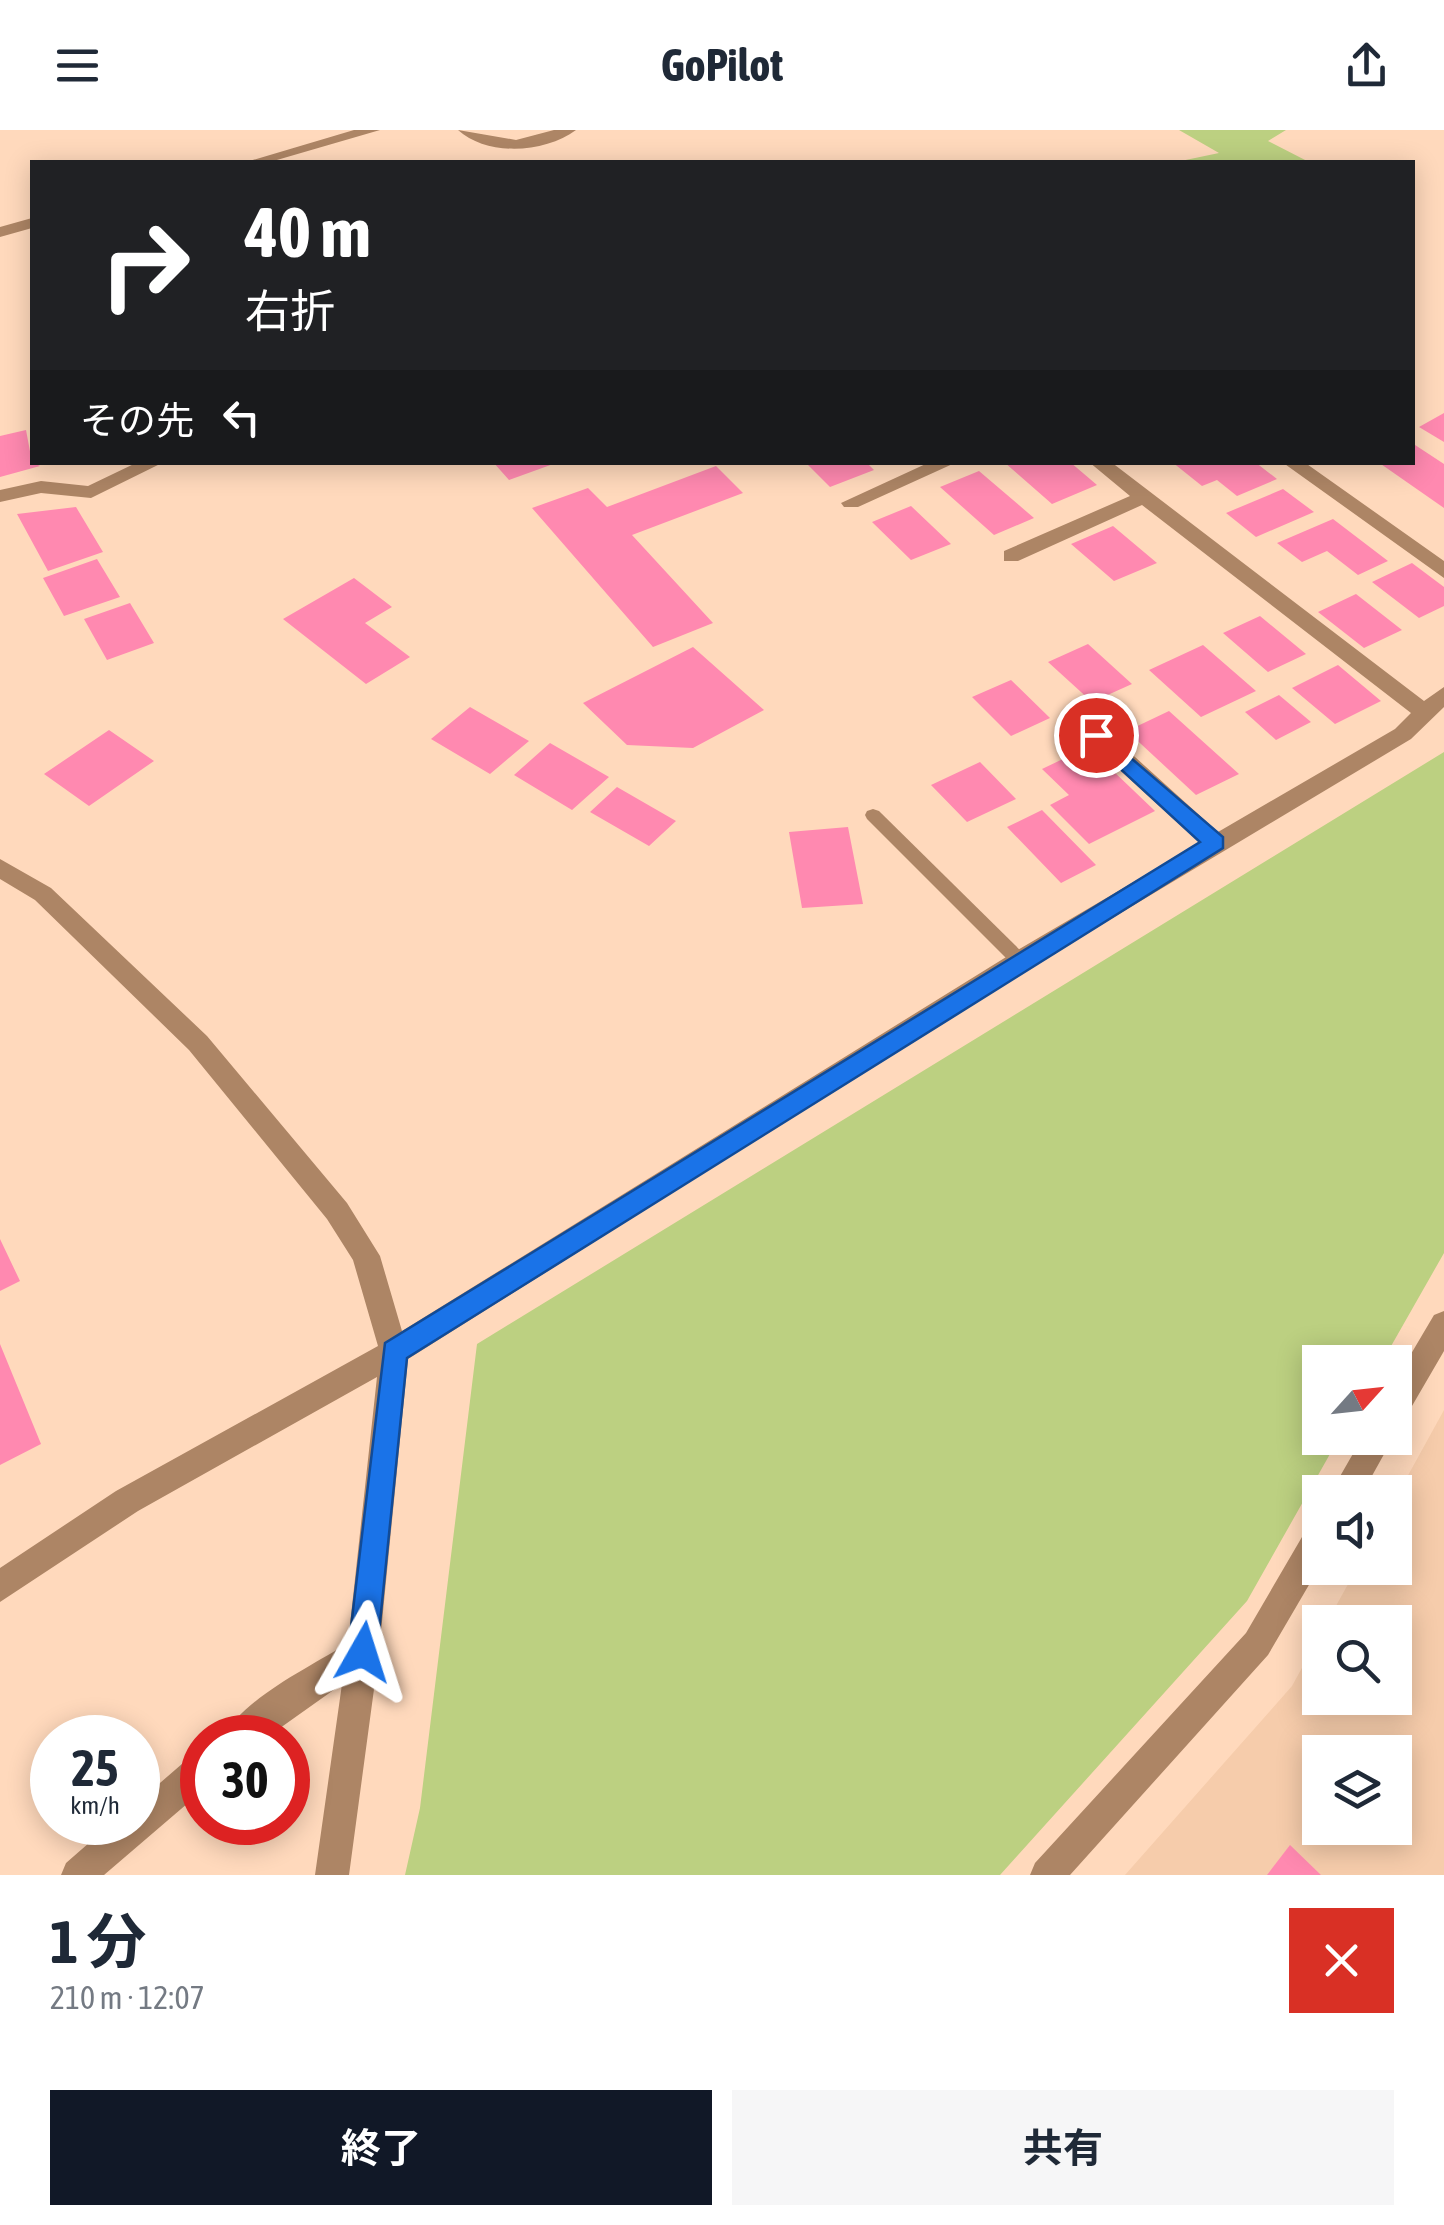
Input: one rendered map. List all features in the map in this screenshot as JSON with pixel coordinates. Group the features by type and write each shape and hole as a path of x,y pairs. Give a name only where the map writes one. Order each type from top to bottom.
{"street":[{"path":"261,160 372,130"},
{"path":"466,130 494,145 514,145 568,130"},
{"path":"0,232 30,224"},
{"path":"0,496 41,487 92,492 148,465"},
{"path":"851,502 941,465"},
{"path":"0,1586 127,1501 394,1352 1020,961 1403,734 1436,704 1102,465"},
{"path":"1295,465 1444,571"},
{"path":"1011,556 1143,497"},
{"path":"1096,735 1215,843"},
{"path":"0,868 43,894 198,1044 337,1211 366,1256 394,1352 363,1652 332,1875"},
{"path":"1412,1379 1444,1324"},
{"path":"1047,1875 1257,1644 1302,1567"},
{"path":"266,1715 363,1652"},
{"path":"78,1875 180,1788"}],"lane":[{"path":"873,814 1020,961"}],"shaded area":[{"path":"1444,1410 1444,1875 1125,1875 1292,1686 1302,1668 1302,1715 1412,1715 1412,1605 1336,1605 1348,1585 1412,1585 1412,1475 1408,1475"}],"green space":[{"path":"1179,130 1286,130 1268,141 1305,160 1186,160 1219,153"},
{"path":"1444,752 1444,1253 1392,1345 1302,1345 1302,1455 1329,1455 1318,1475 1302,1475 1302,1504 1247,1601 1000,1875 405,1875 420,1808 477,1344"}],"building":[{"path":"1444,413 1444,442 1419,427"},
{"path":"26,430 30,465 40,466 0,477 0,436"},
{"path":"1415,445 1444,464 1444,508 1382,465 1415,465"},
{"path":"496,465 550,465 509,480"},
{"path":"808,465 869,465 874,470 830,487"},
{"path":"1007,465 1074,465 1097,485 1052,504"},
{"path":"1176,465 1259,465 1277,479 1237,496 1217,480 1202,486"},
{"path":"716,466 743,493 632,535 713,623 653,647 532,508 588,488 607,507"},
{"path":"979,471 1034,518 994,535 940,487"},
{"path":"1283,489 1314,512 1256,537 1226,513"},
{"path":"911,506 951,544 911,560 872,522"},
{"path":"76,507 103,552 48,571 17,514"},
{"path":"1333,519 1388,561 1358,575 1327,551 1302,562 1277,543"},
{"path":"1113,526 1157,563 1114,581 1071,544"},
{"path":"97,559 120,597 64,616 43,578"},
{"path":"1412,563 1444,587 1444,606 1419,618 1372,582"},
{"path":"354,578 392,607 365,623 410,657 366,684 283,619"},
{"path":"1356,594 1402,630 1364,648 1318,612"},
{"path":"130,603 154,643 107,660 84,619"},
{"path":"1260,616 1306,654 1268,672 1223,633"},
{"path":"1088,644 1132,684 1092,702 1048,662"},
{"path":"1203,645 1256,691 1201,717 1149,670"},
{"path":"693,647 764,710 693,748 627,745 583,703"},
{"path":"1338,665 1381,701 1335,724 1292,688"},
{"path":"1011,680 1050,718 1011,736 972,697"},
{"path":"1279,695 1311,722 1276,740 1245,712"},
{"path":"470,707 529,741 490,774 431,739"},
{"path":"1169,711 1239,774 1196,795 1127,731"},
{"path":"109,730 154,761 89,806 44,774"},
{"path":"550,743 609,777 572,810 514,775"},
{"path":"1088,747 1155,811 1089,844 1050,805 1069,795 1042,769"},
{"path":"980,762 1016,799 967,822 931,785"},
{"path":"617,787 676,821 649,846 590,812"},
{"path":"1042,810 1096,865 1061,883 1007,827"},
{"path":"848,827 863,904 802,908 789,832"},
{"path":"0,1239 20,1281 0,1291"},
{"path":"0,1344 41,1444 0,1465"},
{"path":"1290,1845 1321,1875 1267,1875"}],"route":[{"path":"363,1652 394,1352 1215,843 1096,735"}]}
